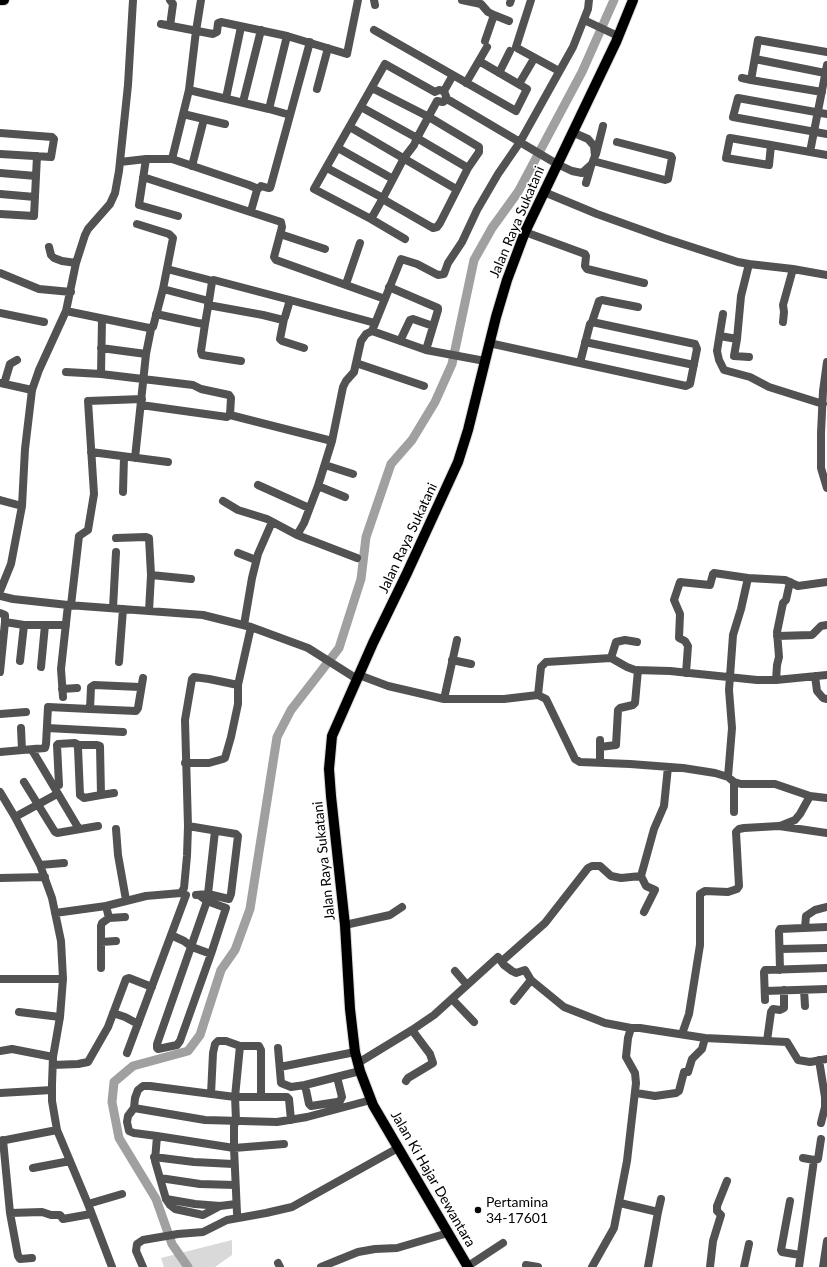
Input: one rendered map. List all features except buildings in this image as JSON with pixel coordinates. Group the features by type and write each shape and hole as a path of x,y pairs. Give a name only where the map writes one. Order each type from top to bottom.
{"main road":[{"name":"Jalan Raya Sukatani","path":"372,1103 358,1067 350,1009 345,925 331,796 330,750 332,736 458,462 468,430 506,280 525,232 572,132 614,34 633,0"},
{"name":"Jalan Ki Hajar Dewantara","path":"372,1103 468,1267"}],"street":[{"path":"0,591 11,564 22,506 25,449 32,390 39,370 66,311 76,263 85,235 88,229 110,204 115,193 120,162 128,85 133,0"},
{"path":"170,0 172,4 170,26"},
{"path":"172,159 189,90 201,0"},
{"path":"161,24 216,34 219,22 288,36 344,54 348,52 358,0"},
{"path":"462,0 481,4 490,14 509,21"},
{"path":"532,0 516,46 520,50 559,71"},
{"path":"297,535 304,523 325,465 332,441 343,387 354,372 361,341 374,327 401,259 417,264 438,276 444,274 498,174 523,144 559,71 573,47 588,9 589,0"},
{"path":"466,82 479,61 486,44 494,15"},
{"path":"584,20 614,34"},
{"path":"226,98 241,27"},
{"path":"243,102 261,30"},
{"path":"374,30 516,111 527,89 479,61"},
{"path":"269,108 288,36"},
{"path":"751,80 758,40 827,52"},
{"path":"251,211 257,190 261,186 270,188 271,186 310,42"},
{"path":"317,89 328,48"},
{"path":"499,73 510,51"},
{"path":"755,59 826,69 810,152"},
{"path":"519,84 532,62"},
{"path":"405,239 314,189 385,64 435,92 439,90 557,164 572,171 582,172 593,162 594,146 588,139 572,132"},
{"path":"437,101 443,102 453,75"},
{"path":"742,78 822,92"},
{"path":"327,168 383,198 392,205 433,228 437,227 440,223 456,189 479,152 479,147 429,117 372,88"},
{"path":"189,90 269,108 290,115"},
{"path":"371,219 404,158 429,117 437,101 435,99 435,92"},
{"path":"827,114 738,98 733,117 827,134"},
{"path":"361,107 468,168"},
{"path":"183,114 225,124"},
{"path":"192,166 204,119"},
{"path":"586,183 603,126"},
{"path":"350,127 456,189"},
{"path":"0,133 52,137 54,139 52,156 0,154"},
{"path":"771,145 769,165 726,158 730,138 771,145 827,155"},
{"path":"593,162 665,180 668,179 672,158 671,156 617,142"},
{"path":"338,148 393,179"},
{"path":"0,214 32,217 34,214 37,156"},
{"path":"120,162 146,159 172,159 249,185 257,190"},
{"path":"146,159 138,205 178,216"},
{"path":"593,162 664,185"},
{"path":"0,174 36,176"},
{"path":"143,177 281,222 282,227 274,257 276,260 385,299"},
{"path":"544,192 597,214 664,238 749,264 827,275"},
{"path":"0,194 35,197"},
{"path":"135,458 146,354 151,328 153,327 163,289 173,241 169,234 137,224"},
{"path":"525,232 585,254 585,266 587,269 644,283"},
{"path":"280,234 325,249"},
{"path":"346,284 360,243"},
{"path":"49,247 54,258 76,263"},
{"path":"749,264 741,296 734,356 749,357"},
{"path":"167,269 290,300 374,327 400,341 426,350 485,361"},
{"path":"783,322 783,305 793,269"},
{"path":"0,273 39,288 71,292"},
{"path":"213,281 205,324 201,351 202,355 241,361"},
{"path":"389,287 438,308 426,350"},
{"path":"163,289 209,303 284,319"},
{"path":"290,300 280,339 304,348"},
{"path":"580,363 590,324 599,301 602,300 638,307"},
{"path":"66,311 151,328"},
{"path":"0,313 44,322"},
{"path":"156,314 198,324 205,324"},
{"path":"723,314 717,351 719,360 724,370 750,377 769,387 823,404"},
{"path":"101,374 102,319"},
{"path":"400,341 410,320 415,320 433,326"},
{"path":"489,343 686,386 690,384 697,349 695,344 592,322"},
{"path":"720,336 737,339"},
{"path":"585,342 694,365"},
{"path":"101,348 146,354"},
{"path":"17,360 10,364 2,384 32,390"},
{"path":"827,362 821,433 821,468 827,488"},
{"path":"356,364 424,386"},
{"path":"66,372 101,374 193,385 201,389 230,396 230,415"},
{"path":"76,688 63,693 61,669 78,536 87,532 88,530 94,494 88,401 141,402 227,417 230,415 332,441"},
{"path":"91,452 168,462"},
{"path":"123,492 124,457"},
{"path":"325,465 353,474"},
{"path":"258,485 309,508"},
{"path":"318,486 345,497"},
{"path":"0,500 22,506"},
{"path":"223,501 238,510 272,522 297,535 357,558"},
{"path":"185,763 209,763 223,760 225,758 238,704 238,686 248,626 256,560 261,544 272,522"},
{"path":"116,538 148,538 151,575 149,611"},
{"path":"113,608 116,552"},
{"path":"238,553 256,560"},
{"path":"686,673 688,646 685,641 679,638 680,618 674,600 680,582 710,585 714,573 748,578 785,580 798,586 827,582"},
{"path":"151,575 191,579"},
{"path":"734,812 731,780 732,728 729,678 733,635 748,578"},
{"path":"776,680 776,665 779,657 777,636 783,603 786,600 790,582"},
{"path":"0,596 13,599 70,605 203,615 248,626 278,636 314,652 358,677 388,686 444,699 504,699 538,695 546,699 577,761 668,766 715,773 731,780 746,784 775,784 810,796 827,798"},
{"path":"119,662 123,609"},
{"path":"0,613 5,615 0,672"},
{"path":"5,622 24,625 66,625"},
{"path":"20,661 24,625"},
{"path":"41,667 45,625"},
{"path":"777,636 812,635 821,626 827,625"},
{"path":"444,699 457,640"},
{"path":"611,658 616,642 625,640 637,642"},
{"path":"538,695 541,667 546,662 611,658 631,670 686,673 729,678 776,680 827,675"},
{"path":"452,660 471,664"},
{"path":"600,762 600,743 616,745 618,710 635,703 638,670"},
{"path":"815,676 817,691 823,698 827,699"},
{"path":"127,1053 171,935 184,894 188,826 185,763 185,720 193,677 238,686"},
{"path":"46,747 48,707 136,710 138,708 140,687 143,678"},
{"path":"90,709 91,688 94,685 140,687"},
{"path":"0,714 26,712"},
{"path":"21,728 22,750"},
{"path":"47,728 123,732"},
{"path":"0,752 43,749 46,747 57,747 58,744 75,743 77,745 100,746 101,795"},
{"path":"77,745 80,796 84,798 114,793"},
{"path":"57,747 59,785"},
{"path":"32,750 79,829"},
{"path":"644,912 655,890 646,886 641,876 654,829 664,806 668,766"},
{"path":"24,782 55,832 57,833 98,826"},
{"path":"0,792 4,804 15,817 40,865 45,876 55,913 61,941 63,979 60,1017 53,1061 52,1090 57,1130 112,1267"},
{"path":"15,817 57,794"},
{"path":"779,826 795,820 810,796"},
{"path":"188,826 236,834 238,836 231,894 180,1041 176,1045 158,1049 156,1046 192,947 208,897 215,831"},
{"path":"682,1034 689,1014 700,945 700,894 705,891 728,892 737,889 739,886 736,832 739,829 779,826 827,833"},
{"path":"116,829 118,855 126,900"},
{"path":"40,865 64,863"},
{"path":"502,961 545,923 590,866 598,865 608,874 615,877 625,878 641,876"},
{"path":"0,878 45,876"},
{"path":"55,913 106,906 146,896 184,894 229,899"},
{"path":"208,897 226,908"},
{"path":"106,906 109,918"},
{"path":"805,928 806,916 815,910 827,907"},
{"path":"345,925 390,915 402,908"},
{"path":"101,968 102,923 109,918 124,917"},
{"path":"780,970 780,929 827,927"},
{"path":"171,935 184,941 192,947 211,954"},
{"path":"101,942 116,941"},
{"path":"780,949 827,948"},
{"path":"278,1048 282,1084 291,1087 337,1077 358,1067 434,1015 496,957 500,958 512,971 516,973 524,970 531,980 564,1007 605,1023 705,1038 787,1042 798,1060 810,1062 823,1059 826,1107 821,1123"},
{"path":"765,1000 764,972 767,970 827,968"},
{"path":"455,971 467,985"},
{"path":"0,1051 12,1050 53,1061 78,1064 88,1062 108,1027 126,979 129,978 152,987"},
{"path":"0,979 63,979"},
{"path":"514,1001 531,980"},
{"path":"765,990 827,989"},
{"path":"767,1041 771,1012 773,1010 780,1010 784,1008 784,990"},
{"path":"804,990 806,1006"},
{"path":"452,999 474,1022"},
{"path":"19,1012 60,1017"},
{"path":"113,1013 138,1024"},
{"path":"592,1267 612,1232 620,1203 627,1161 636,1093 636,1073 626,1057 628,1038 631,1028"},
{"path":"406,1081 408,1078 433,1063 430,1054 412,1030"},
{"path":"636,1093 655,1096 676,1093 679,1091 684,1072 688,1072 692,1059 702,1049 705,1038"},
{"path":"211,1094 213,1053 215,1044 218,1041 226,1041 240,1046 258,1046 260,1048 261,1097"},
{"path":"237,1213 234,1164 234,1126 236,1120 234,1096 240,1046"},
{"path":"280,1067 355,1052"},
{"path":"305,1085 309,1104 311,1106 338,1102 342,1097 337,1077"},
{"path":"284,1144 234,1148 134,1133 129,1131 127,1122 128,1116 134,1108 137,1091 143,1086 234,1096 280,1096 288,1098 291,1120"},
{"path":"0,1093 52,1090"},
{"path":"134,1108 205,1120 277,1122 372,1103"},
{"path":"32,1258 19,1258 10,1213 1,1140 57,1130"},
{"path":"157,1136 154,1157 166,1199 170,1205 175,1209 203,1215 220,1206 236,1204"},
{"path":"802,1158 814,1160 818,1159 821,1139"},
{"path":"143,1267 136,1251 136,1247 142,1240 178,1234 203,1232 227,1220 266,1213 292,1206 398,1148"},
{"path":"154,1157 194,1162 234,1164"},
{"path":"799,1267 814,1160"},
{"path":"33,1168 70,1161"},
{"path":"160,1178 200,1184 235,1185"},
{"path":"710,1267 713,1241 721,1215 717,1211 717,1206 727,1181"},
{"path":"88,1204 122,1194"},
{"path":"648,1267 661,1199"},
{"path":"790,1201 781,1249 782,1252 800,1256"},
{"path":"620,1203 658,1212"},
{"path":"10,1213 42,1212 50,1215 60,1215 63,1219 91,1214"},
{"path":"321,1267 358,1252 375,1249 397,1248 448,1233"},
{"path":"823,1267 827,1241"},
{"path":"468,1267 503,1243"},
{"path":"744,1267 749,1244"},
{"path":"526,1264 538,1267"}],"shaded area":[{"path":"232,1240 232,1255 215,1267 164,1267 161,1258"}],"waterway":[{"path":"188,1267 172,1244 156,1199 119,1138 112,1102 114,1082 133,1066 188,1051 200,1035 221,970 235,950 250,909 277,737 291,710 339,648 361,579 366,537 391,464 412,440 435,402 452,364 474,260 492,228 518,192 582,72 614,0"}],"place":[{"name":"Pertamina 34-17601","path":"478,1210"}]}
